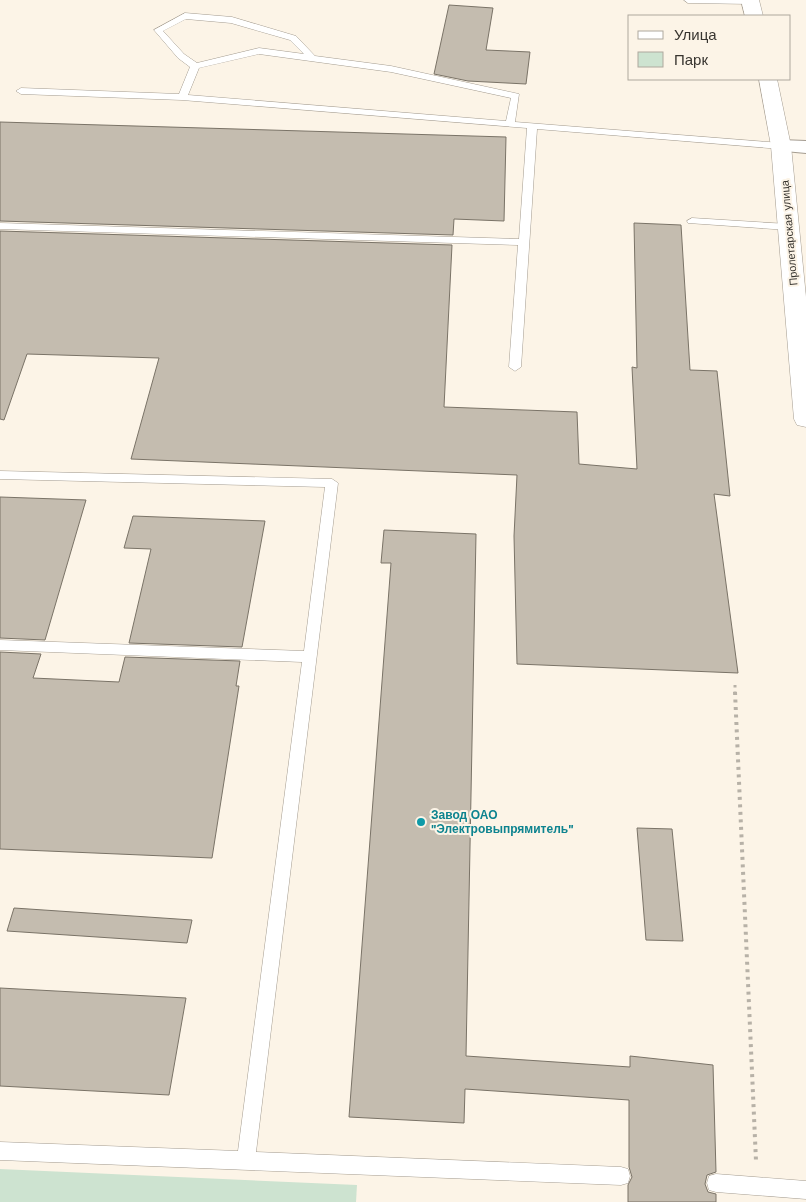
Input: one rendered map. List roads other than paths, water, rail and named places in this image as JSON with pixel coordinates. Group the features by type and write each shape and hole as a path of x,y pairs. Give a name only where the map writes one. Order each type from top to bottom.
{"street":[{"path":"750,0 754,15"},
{"name":"Пролетарская улица","path":"768,80 781,146 806,419"},
{"path":"781,146 806,147"}],"lane":[{"path":"688,0 750,0"},
{"path":"312,58 293,38 232,20 185,16 158,30 181,56 195,66 259,51 312,58 391,68 516,96 510,124"},
{"path":"182,98 195,66"},
{"path":"21,91 182,98 781,146"},
{"path":"516,367 532,126"},
{"path":"692,221 788,227"},
{"path":"0,226 524,242"},
{"path":"0,475 332,482 246,1161"},
{"path":"0,645 310,657"},
{"path":"0,1152 621,1176"},
{"path":"716,1183 806,1190"}],"place":[{"name":"Завод ОАО \"Электровыпрямитель\"","path":"421,822"}]}
